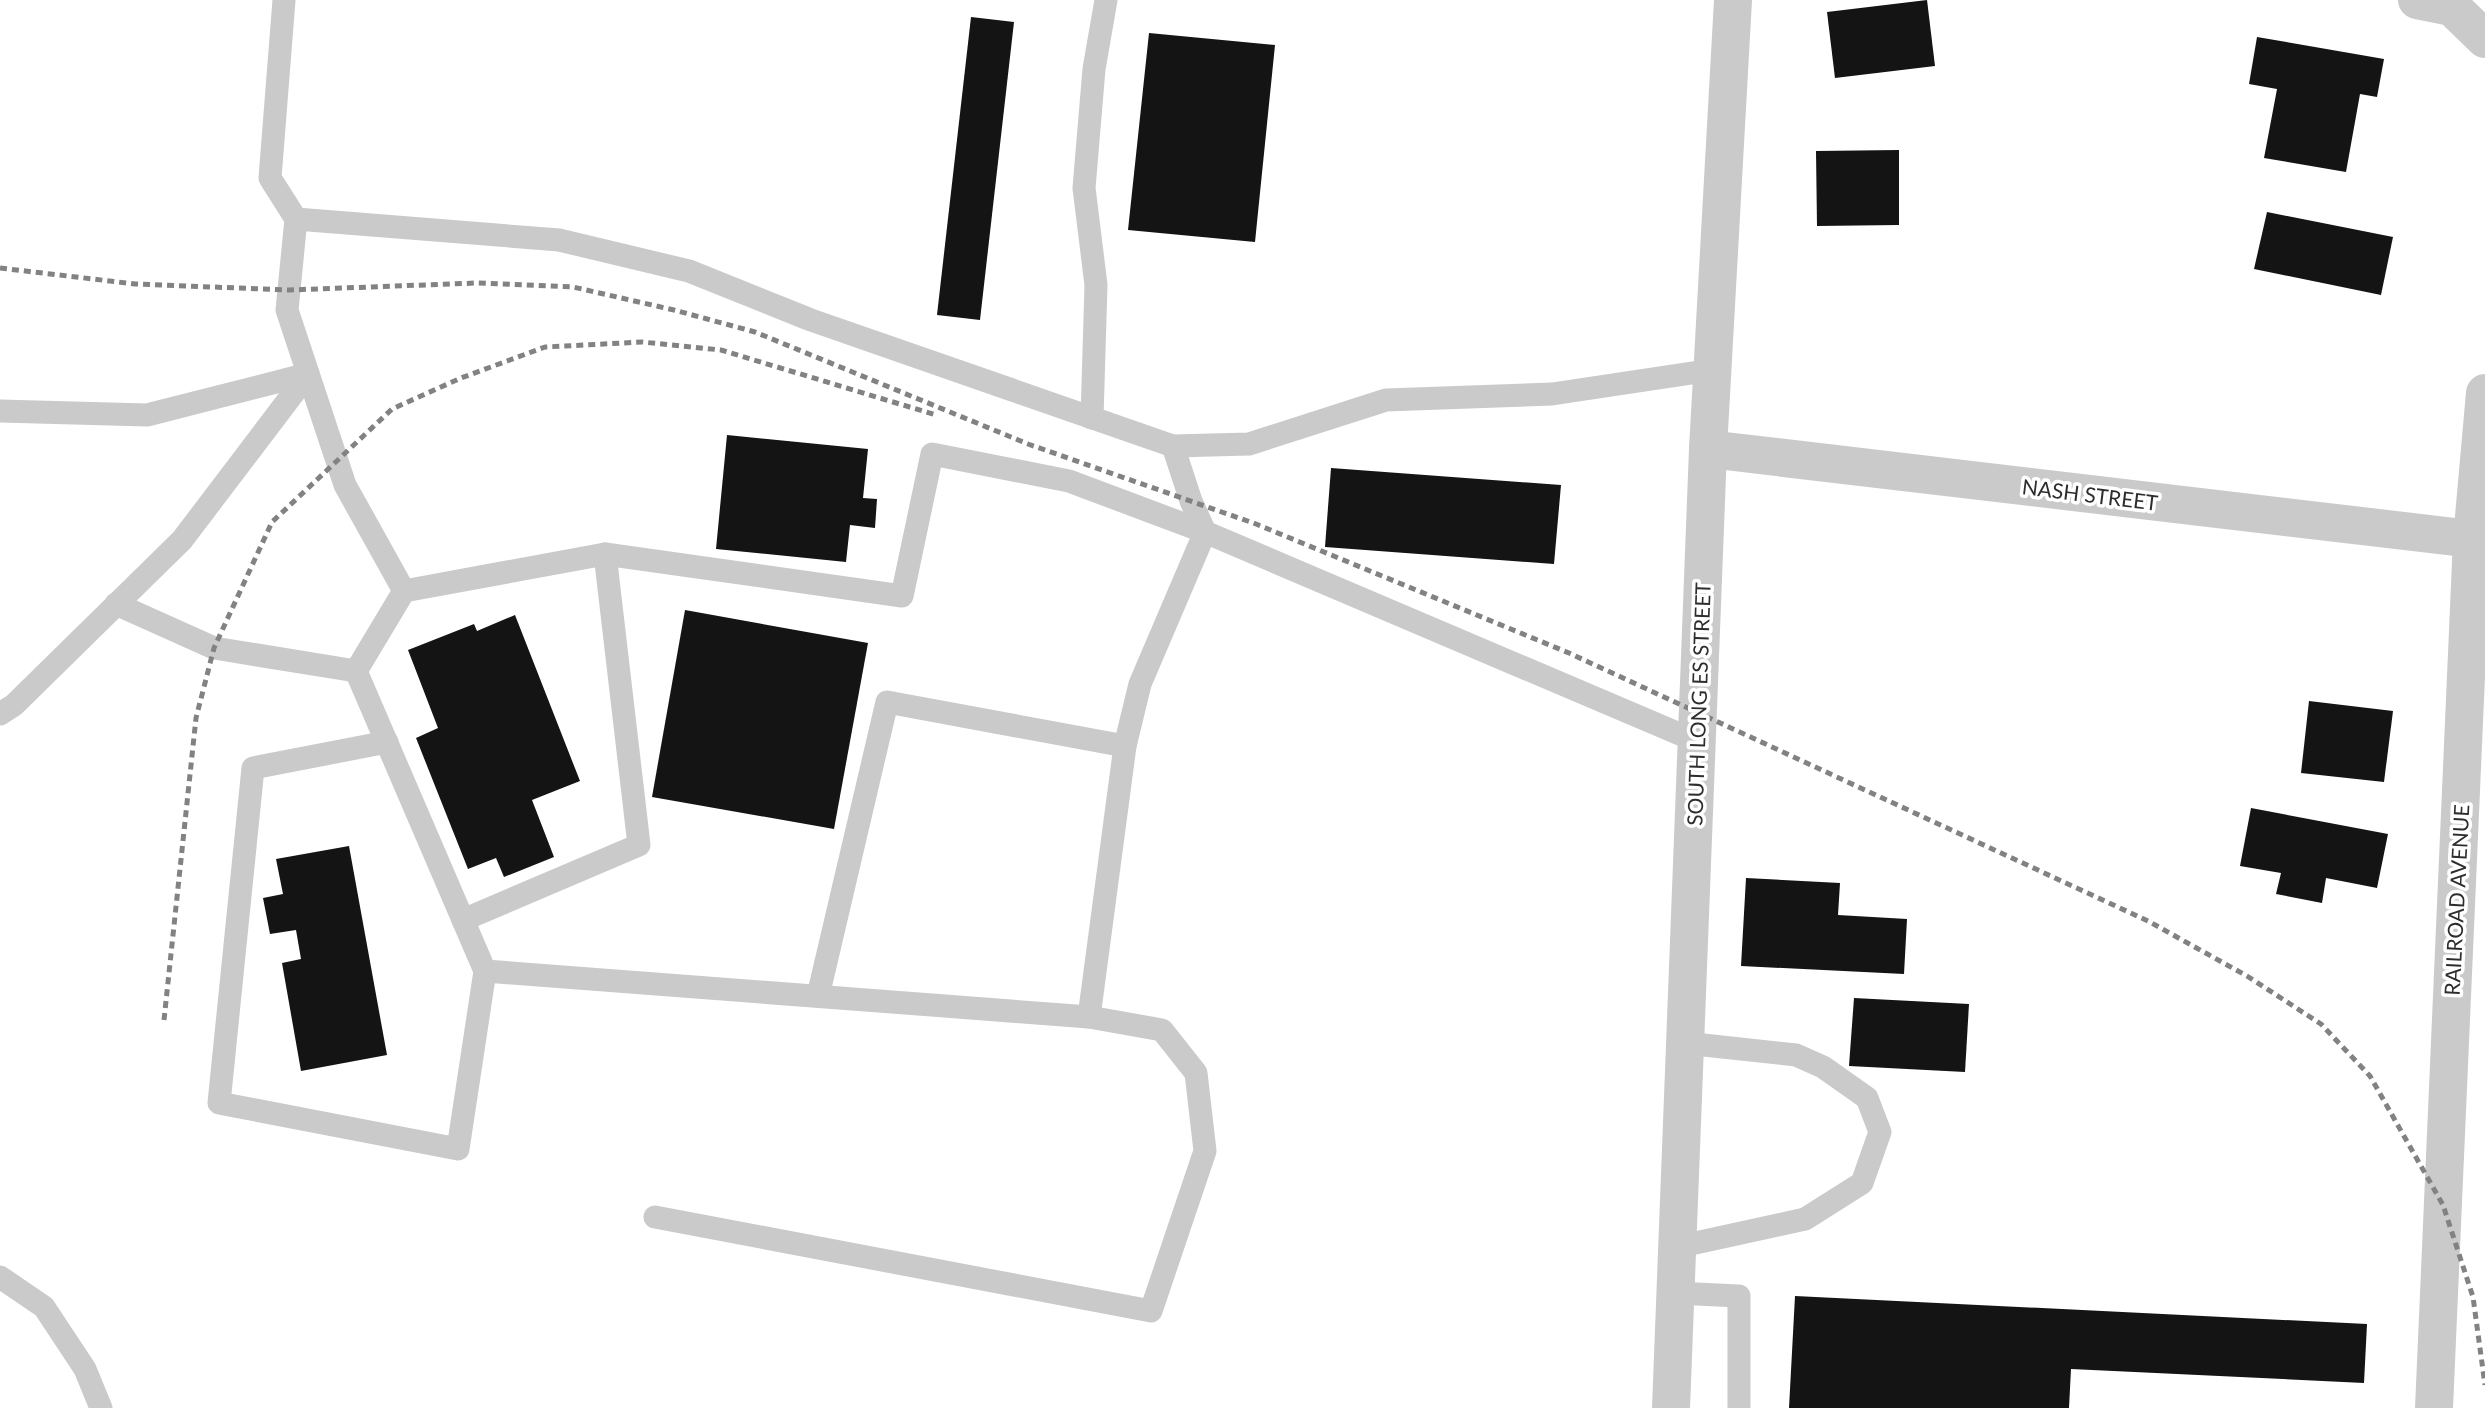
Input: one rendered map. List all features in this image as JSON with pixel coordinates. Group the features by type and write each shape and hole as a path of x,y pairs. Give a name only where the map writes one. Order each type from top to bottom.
{"street":[{"name":"SOUTH LONG ES STREET","path":"1671,1408 1708,449 1733,0"},
{"path":"2417,0 2452,7 2485,39"},
{"name":"RAILROAD AVENUE","path":"2434,1408 2472,539 2485,393"},
{"name":"NASH STREET","path":"1708,449 2472,539"}],"lane":[{"path":"284,0 270,178 296,219 287,310 345,485 404,590"},
{"path":"1092,418 1096,285 1084,188 1094,69 1106,0"},
{"path":"296,219 559,240 689,271 811,320 1173,446 1248,444 1386,401 1552,394 1712,370"},
{"path":"0,411 147,415 307,374"},
{"path":"0,714 14,705 183,540 307,374"},
{"path":"1089,1017 1125,747 1140,684 1205,532 1191,501 1173,446"},
{"path":"356,671 404,590 604,554 902,596 932,454 1069,481 1205,532 1696,741"},
{"path":"463,920 639,845 604,554"},
{"path":"116,604 214,648 356,671"},
{"path":"356,671 387,742 485,971 458,1149 219,1103 253,768 387,742"},
{"path":"818,996 887,702 1125,747"},
{"path":"485,971 1089,1017 1161,1030 1196,1073 1205,1151 1151,1311 655,1217"},
{"path":"1677,1247 1805,1220 1862,1183 1880,1132 1867,1098 1823,1067 1796,1055 1685,1043"},
{"path":"0,1277 44,1307 85,1369 101,1408"},
{"path":"1675,1293 1739,1296 1739,1408"}],"building":[{"path":"1927,0 1935,66 1835,78 1827,12"},
{"path":"971,17 1014,22 980,320 937,315"},
{"path":"1149,33 1275,45 1255,242 1128,230"},
{"path":"2257,37 2384,59 2377,97 2360,94 2346,172 2264,158 2277,89 2249,84"},
{"path":"1899,150 1899,225 1817,226 1816,151"},
{"path":"2267,212 2393,237 2381,295 2254,269"},
{"path":"727,435 868,449 863,498 877,499 875,528 850,525 846,562 716,549"},
{"path":"1331,468 1561,485 1554,564 1325,547"},
{"path":"685,610 868,643 834,829 652,797"},
{"path":"515,615 580,781 532,800 554,857 504,877 496,858 468,869 416,738 438,728 408,650 474,624 477,631"},
{"path":"2309,701 2393,711 2384,782 2301,773"},
{"path":"2251,808 2388,834 2377,888 2326,878 2322,903 2276,894 2281,873 2240,866"},
{"path":"349,846 387,1055 301,1071 282,963 301,959 296,930 270,934 263,898 283,894 276,859"},
{"path":"1746,878 1840,883 1838,915 1907,919 1904,974 1741,966"},
{"path":"1854,998 1969,1004 1965,1072 1849,1066"},
{"path":"1795,1296 2367,1324 2364,1383 2071,1369 2069,1408 1789,1408"}],"railway":[{"path":"0,268 135,284 289,290 477,283 573,287 674,310 755,332 1028,444 1256,524 1569,653 2148,921 2247,976 2321,1024 2370,1076 2443,1205 2473,1297 2485,1385"},
{"path":"164,1020 196,718 214,648 272,522 392,409 461,378 545,347 642,342 721,350 936,415"}]}
